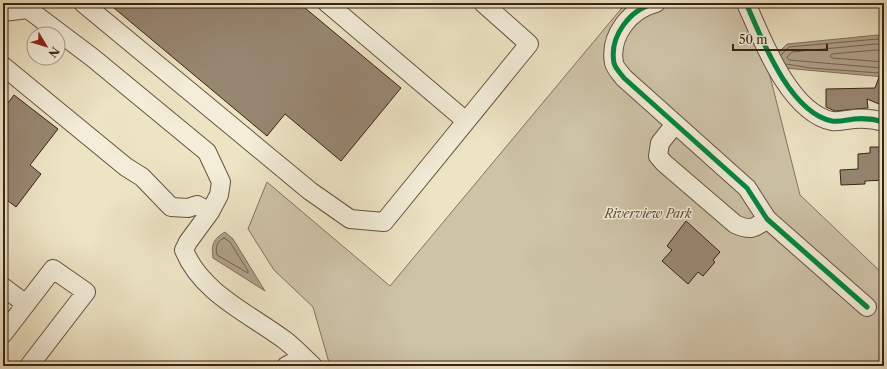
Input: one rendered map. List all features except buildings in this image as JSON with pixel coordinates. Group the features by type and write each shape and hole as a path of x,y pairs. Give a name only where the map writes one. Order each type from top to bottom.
{"street":[{"path":"83,3 310,191 350,219 384,222 529,44 483,3"},
{"path":"327,3 466,121"},
{"path":"656,3 636,11 620,29 613,47 614,64 624,78 747,188 766,219 867,307"},
{"path":"746,3 772,63 793,92 811,111 822,118 834,121 860,119 884,122"},
{"path":"3,12 26,6 93,58 208,152 220,182 219,195 210,212 188,242 184,250 188,260 208,286 287,342 313,366"},
{"path":"3,66 126,167 142,177 170,207 188,208 197,205 210,212"},
{"path":"675,124 660,143 658,156 735,224 746,229 756,228 766,219"},
{"path":"3,334 53,269 86,292 29,366"},
{"path":"3,287 26,304"},
{"path":"286,366 292,363 305,366"}],"green space":[{"name":"Riverview Park","path":"626,3 749,3 752,5 800,195 884,275 884,356 874,366 330,366 313,307 274,270 248,229 267,182 390,286"}],"water":[{"path":"878,35 884,37 884,77 784,68 775,56 787,44"},
{"path":"225,232 233,239 265,291 213,258 212,249 215,240"}],"cycle path":[{"path":"656,3 638,11 623,25 618,34 613,53 614,63 617,69 624,78 747,188 767,219 867,307"},
{"path":"746,3 769,54 779,72 790,89 803,104 817,115 832,121 873,119 884,122"}]}
